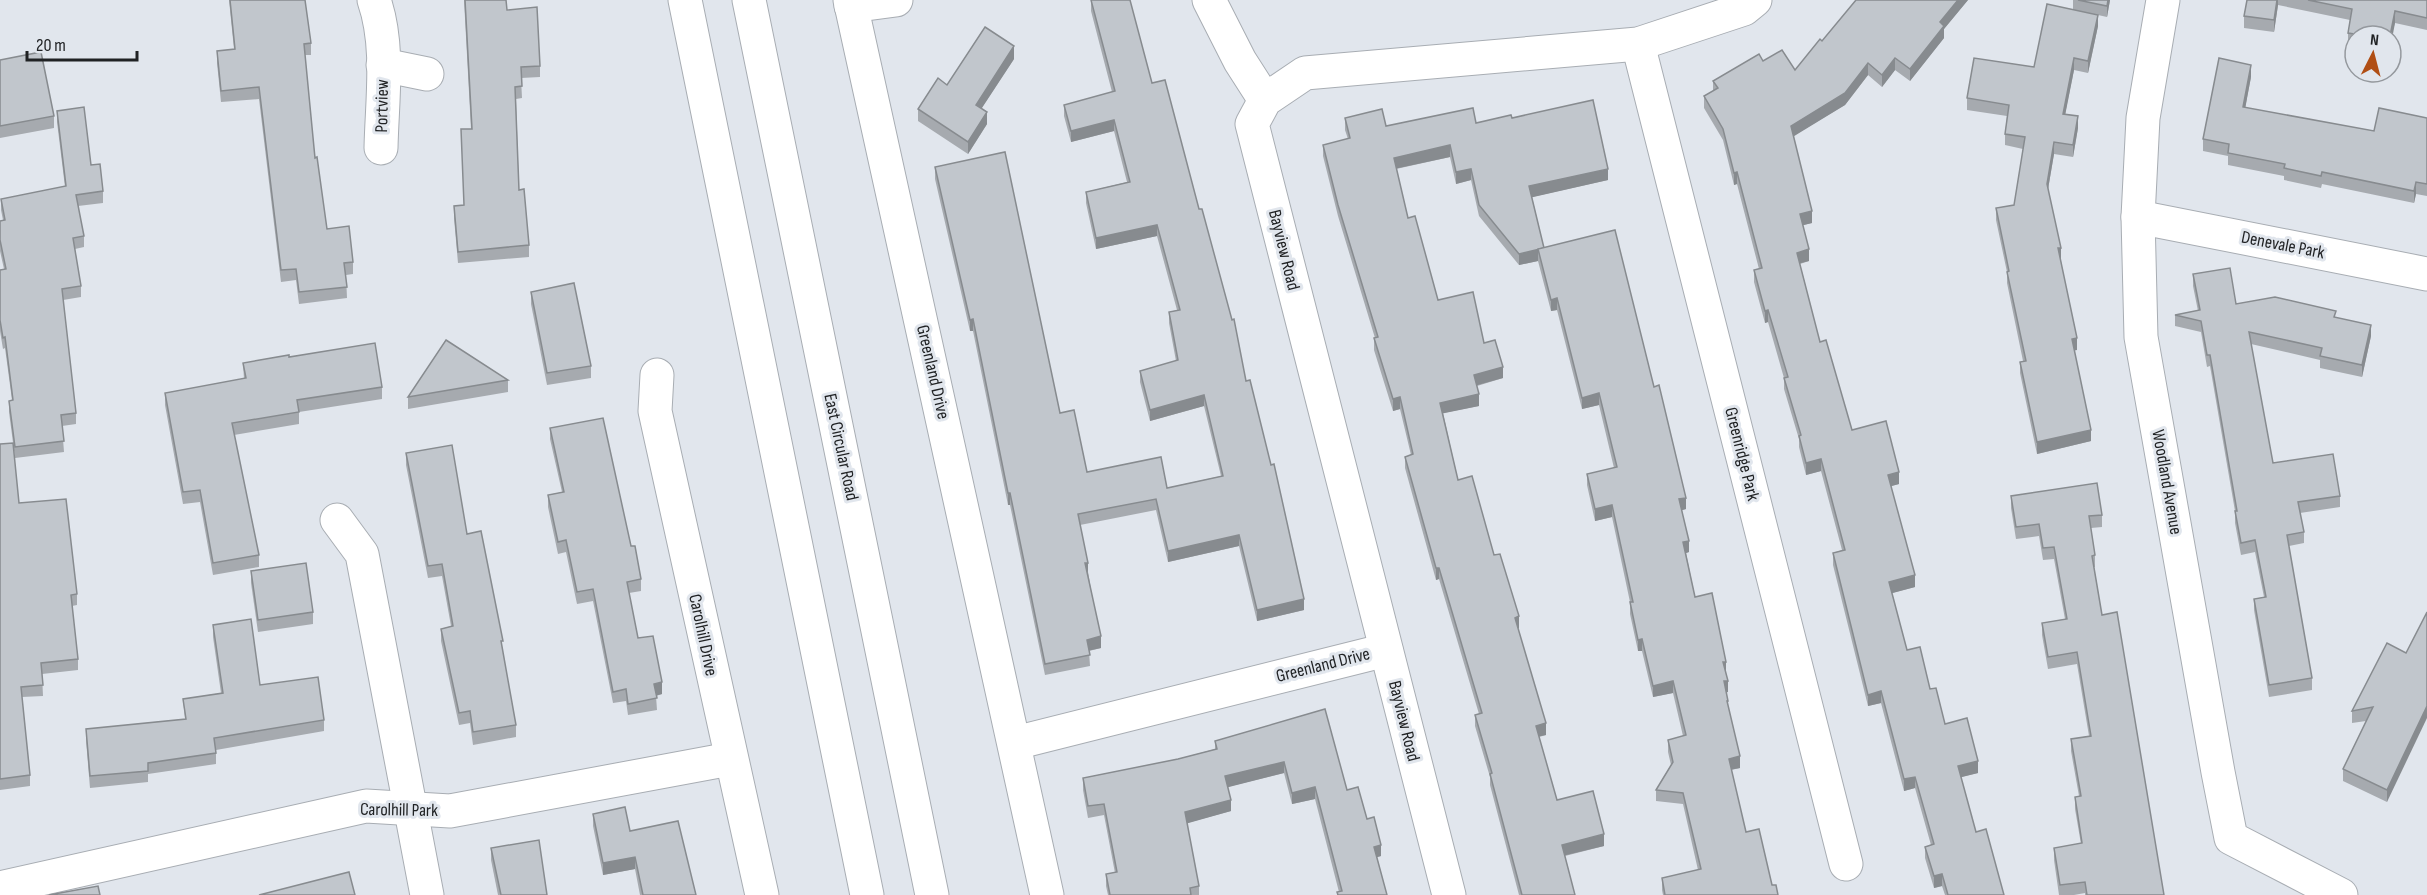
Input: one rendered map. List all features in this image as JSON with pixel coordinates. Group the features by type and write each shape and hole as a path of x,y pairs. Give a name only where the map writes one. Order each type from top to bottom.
{"main road":[{"name":"Portview","path":"374,0 379,14 383,65 381,148"},
{"path":"685,0 867,895"},
{"name":"East Circular Road","path":"749,0 932,895"},
{"path":"850,3 896,0"},
{"path":"1209,0 1240,61 1264,100 1305,72 1638,44 1744,9 1755,0"},
{"name":"Woodland Avenue","path":"2163,0 2143,118 2138,217 2141,337 2231,838 2342,895"},
{"name":"Greenland Drive","path":"850,3 1016,743 1047,895"},
{"name":"Greenridge Park","path":"1638,44 1846,864"},
{"name":"Portview","path":"383,65 427,74"},
{"name":"Bayview Road","path":"1264,100 1252,124 1449,895"},
{"name":"Denevale Park","path":"2138,217 2427,274"},
{"name":"Carolhill Drive","path":"657,375 655,411 730,759 762,895"},
{"path":"337,520 362,554 427,895"},
{"name":"Greenland Drive","path":"1016,743 1386,650"},
{"name":"Carolhill Park","path":"0,888 366,806 410,807 450,812 730,759"}],"building":[{"path":"230,0 305,0 311,43 304,44 315,158 317,157 327,229 349,226 353,262 344,263 347,287 299,292 296,269 281,270 259,87 221,91 217,51 235,49"},
{"path":"465,0 506,0 507,10 537,7 540,66 521,67 522,86 515,87 519,190 524,189 529,245 458,252 454,206 464,205 461,129 472,129"},
{"path":"1091,0 1130,0 1152,83 1165,80 1199,209 1202,209 1232,320 1234,319 1246,381 1250,380 1271,465 1274,464 1304,599 1257,610 1239,535 1168,551 1156,499 1078,514 1088,563 1085,563 1101,636 1087,640 1090,655 1045,664 973,319 970,320 935,167 1005,152 1060,413 1074,410 1087,472 1161,457 1167,488 1223,476 1204,395 1150,410 1140,371 1178,360 1169,312 1180,310 1157,225 1096,238 1086,192 1130,182 1114,120 1071,131 1064,105 1115,91"},
{"path":"1856,0 1958,0 1940,22 1944,26 1910,69 1895,58 1882,75 1868,63 1845,93 1791,126 1812,211 1800,214 1809,249 1797,253 1820,342 1826,340 1852,430 1886,421 1899,472 1888,475 1915,575 1889,582 1907,650 1920,647 1930,689 1936,688 1945,724 1967,718 1978,761 1958,766 1976,832 1986,829 2004,895 1948,895 1942,874 1934,876 1925,847 1934,844 1915,777 1904,779 1881,691 1868,695 1833,553 1845,550 1821,459 1806,463 1799,436 1801,435 1784,378 1788,377 1768,310 1765,311 1754,270 1762,268 1737,172 1734,173 1723,129 1704,96 1718,88 1713,81 1759,54 1763,61 1782,50 1795,70"},
{"path":"2078,0 2108,0 2107,6"},
{"path":"2247,0 2277,0 2274,20 2244,16"},
{"path":"2308,0 2427,0 2427,18 2395,11 2392,24 2350,24 2352,9"},
{"path":"2047,4 2098,15 2088,61 2074,58 2063,114 2078,116 2073,145 2054,142 2047,184 2077,338 2072,339 2091,430 2037,442 2020,362 2026,361 1996,208 2014,205 2025,137 2005,134 2009,105 1967,98 1974,58 2034,67"},
{"path":"985,27 1014,46 976,105 987,112 968,142 918,109 938,78 947,85"},
{"path":"41,52 54,116 0,126 0,60"},
{"path":"2219,58 2251,65 2243,107 2374,131 2379,108 2427,118 2427,184 2416,182 2414,191 2322,172 2321,176 2284,168 2285,164 2228,153 2229,144 2203,139"},
{"path":"1593,100 1608,169 1529,186 1544,248 1519,254 1479,205 1471,169 1456,172 1450,145 1394,158 1408,218 1415,216 1438,300 1473,292 1484,343 1495,340 1503,367 1474,375 1479,394 1440,403 1458,480 1472,476 1494,555 1500,554 1519,616 1515,618 1546,723 1536,726 1557,800 1593,791 1604,834 1562,845 1575,895 1522,895 1475,715 1482,713 1439,568 1436,568 1405,457 1413,454 1400,397 1393,399 1374,338 1378,337 1338,205 1323,145 1350,138 1345,118 1382,109 1386,126 1473,108 1476,123 1511,115 1512,118"},
{"path":"84,107 91,165 100,164 103,191 76,195 84,236 73,238 81,286 62,289 76,413 61,415 64,441 15,447 9,401 13,400 5,337 3,338 0,320 0,270 6,269 0,240 0,221 5,220 1,199 66,186 57,111"},
{"path":"1615,230 1654,387 1659,385 1686,498 1679,499 1689,541 1683,542 1695,597 1712,593 1726,662 1723,662 1728,681 1724,681 1727,701 1740,756 1729,759 1746,832 1759,829 1772,885 1776,885 1778,895 1665,895 1662,878 1701,869 1683,793 1656,790 1673,762 1668,740 1686,735 1673,681 1653,686 1642,639 1638,640 1630,602 1633,602 1612,505 1595,509 1587,474 1617,467 1599,393 1582,398 1557,298 1551,300 1538,249"},
{"path":"2230,268 2236,304 2275,297 2336,311 2334,317 2371,325 2362,365 2320,356 2322,348 2249,332 2273,463 2333,454 2340,496 2298,502 2304,532 2287,535 2312,678 2269,685 2254,599 2266,597 2255,540 2241,543 2210,355 2207,355 2201,321 2175,315 2200,310 2193,274"},
{"path":"574,283 591,366 547,373 531,292"},
{"path":"446,340 508,380 408,397"},
{"path":"375,343 382,387 297,400 299,412 232,423 259,555 213,563 200,490 183,492 165,393 246,378 243,363"},
{"path":"603,418 631,546 635,546 641,579 627,582 638,638 653,636 662,682 654,684 657,698 628,704 626,689 613,692 593,589 577,592 566,540 558,542 548,495 564,492 550,428"},
{"path":"13,443 19,503 66,499 77,594 71,595 78,659 41,663 43,685 21,687 30,775 0,779 0,444"},
{"path":"452,445 467,534 481,531 503,641 501,641 516,725 473,732 470,711 459,713 441,629 453,626 442,564 428,566 406,453"},
{"path":"2097,483 2102,515 2089,516 2095,555 2092,556 2102,615 2117,612 2164,895 2087,895 2085,882 2060,885 2054,848 2082,843 2075,797 2081,796 2071,739 2091,736 2077,652 2048,657 2042,623 2067,619 2054,547 2043,548 2039,524 2016,527 2011,496"},
{"path":"306,563 313,612 258,620 251,571"},
{"path":"2427,612 2427,706 2387,790 2343,769 2373,707 2352,711 2387,643 2406,653"},
{"path":"251,619 260,685 318,677 324,720 214,738 216,753 148,763 148,771 90,776 86,729 186,719 183,699 223,693 213,625"},
{"path":"1325,709 1347,790 1358,787 1367,819 1374,817 1381,845 1374,847 1387,895 1338,895 1337,892 1342,891 1315,787 1292,793 1284,762 1225,776 1231,800 1185,812 1199,886 1190,888 1191,895 1110,895 1106,874 1117,872 1104,804 1088,806 1083,778 1217,749 1215,741"},
{"path":"625,807 630,831 678,821 696,895 643,895 635,857 603,863 593,814"},
{"path":"539,840 547,895 501,895 491,848"},
{"path":"349,872 355,895 259,895"},
{"path":"98,886 100,895 49,895"}]}
